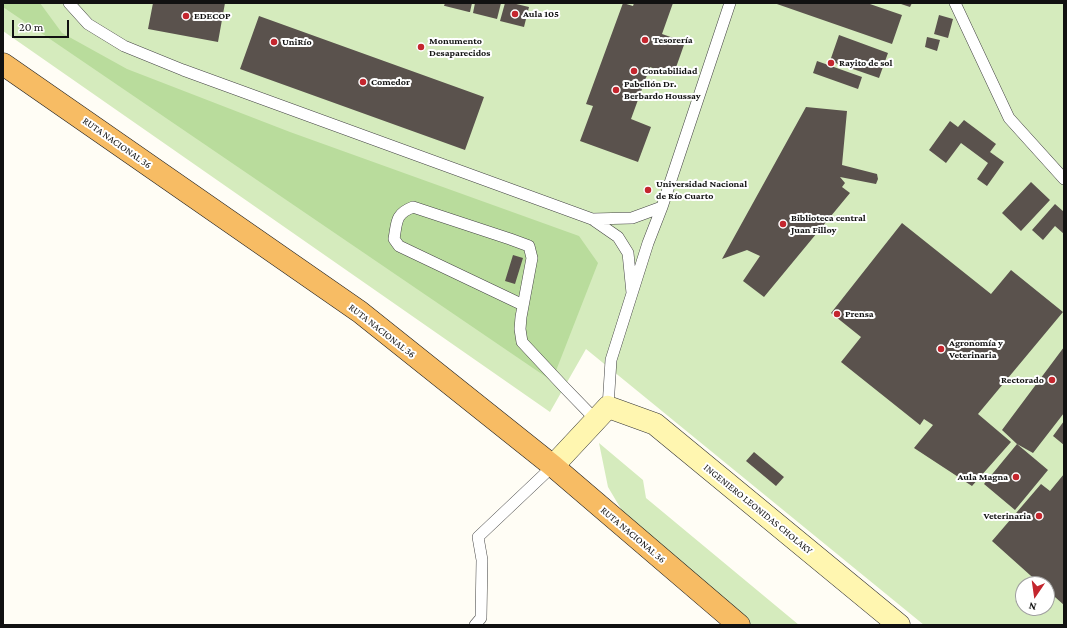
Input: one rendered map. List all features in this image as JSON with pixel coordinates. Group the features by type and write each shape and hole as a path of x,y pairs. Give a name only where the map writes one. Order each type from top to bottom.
{"highway":[{"name":"RUTA NACIONAL 36","path":"3,64 360,312 553,466 739,625"}],"main road":[{"path":"553,466 602,413"},
{"name":"INGENIERO LEONIDAS CHOLAKY","path":"602,413 655,424 899,625"}],"lane":[{"path":"69,3 88,24 124,46 183,70 592,219 618,237 628,253 632,293"},
{"path":"523,305 399,246 394,239 398,216 405,210 413,207 529,246 532,258 520,329 522,342 564,387 602,413 611,360 648,243 662,207 730,3"},
{"path":"955,3 1009,118 1064,179"},
{"path":"592,219 632,218 662,207"},
{"path":"475,625 481,618 482,560 478,537 553,466"}],"green space":[{"name":"Universidad Nacional de Río Cuarto","path":"3,3 1064,3 1064,625 924,625 586,349 550,412 3,31"},
{"path":"3,3 40,3 62,33 127,69 290,132 579,236 598,263 552,381 3,7"},
{"path":"599,443 643,480 646,498 799,625 751,625 624,514 608,487"}],"building":[{"name":"EDECOP","path":"153,3 225,3 218,42 148,29"},
{"path":"445,3 472,3 469,12 444,6"},
{"name":"Aula 105","path":"475,3 501,3 497,19 473,13"},
{"name":"Aula 105","path":"505,3 529,7 524,27 500,21"},
{"name":"Pabellón Dr. Berbardo Houssay","path":"623,3 633,6 634,3 673,3 662,34 685,42 673,76 650,67 631,119 651,127 638,162 580,141 593,106 586,104"},
{"path":"774,3 867,3 902,15 892,44"},
{"path":"898,3 912,3 910,7"},
{"path":"939,15 953,19 948,38 934,34"},
{"path":"259,16 484,97 465,150 240,69"},
{"path":"839,35 888,53 879,78 830,61"},
{"path":"927,37 940,40 937,51 925,47"},
{"path":"817,61 862,77 858,89 813,73"},
{"name":"Biblioteca central Juan Filloy","path":"806,107 847,111 842,165 877,174 878,179 876,184 840,177 845,183 842,187 850,193 764,297 743,281 760,256 747,250 722,259"},
{"path":"964,120 996,144 990,152 1004,162 987,186 977,179 988,163 961,143 946,163 929,150 950,121 958,127"},
{"path":"1031,182 1050,200 1021,231 1002,213"},
{"path":"1055,204 1064,212 1064,234 1055,226 1043,240 1032,230"},
{"name":"Agronomía y Veterinaria","path":"902,223 991,294 1011,270 1063,312 978,414 1011,442 972,486 914,448 933,425 924,419 920,425 841,362 861,337 831,313"},
{"path":"513,255 523,258 515,284 505,281"},
{"name":"Rectorado","path":"1064,347 1064,413 1033,453 1017,444 1002,430"},
{"path":"1064,421 1064,445 1053,436"},
{"name":"Aula Magna","path":"1017,444 1048,470 1015,510 984,484"},
{"path":"754,452 784,477 776,486 746,461"},
{"name":"Veterinaria","path":"1064,474 1064,605 1055,597 1055,576 1031,576 992,541 1041,484 1050,491"}],"place":[{"name":"Aula 105","path":"515,14"},
{"name":"EDECOP","path":"186,16"},
{"name":"Tesorería","path":"645,40"},
{"name":"UniRío","path":"274,42"},
{"name":"Monumento Desaparecidos","path":"421,47"},
{"name":"Rayito de sol","path":"831,63"},
{"name":"Contabilidad","path":"634,71"},
{"name":"Comedor","path":"363,82"},
{"name":"Pabellón Dr. Berbardo Houssay","path":"616,90"},
{"name":"Universidad Nacional de Río Cuarto","path":"648,190"},
{"name":"Biblioteca central Juan Filloy","path":"783,224"},
{"name":"Prensa","path":"837,314"},
{"name":"Agronomía y Veterinaria","path":"941,349"},
{"name":"Rectorado","path":"1052,380"},
{"name":"Aula Magna","path":"1016,477"},
{"name":"Veterinaria","path":"1039,516"}]}
